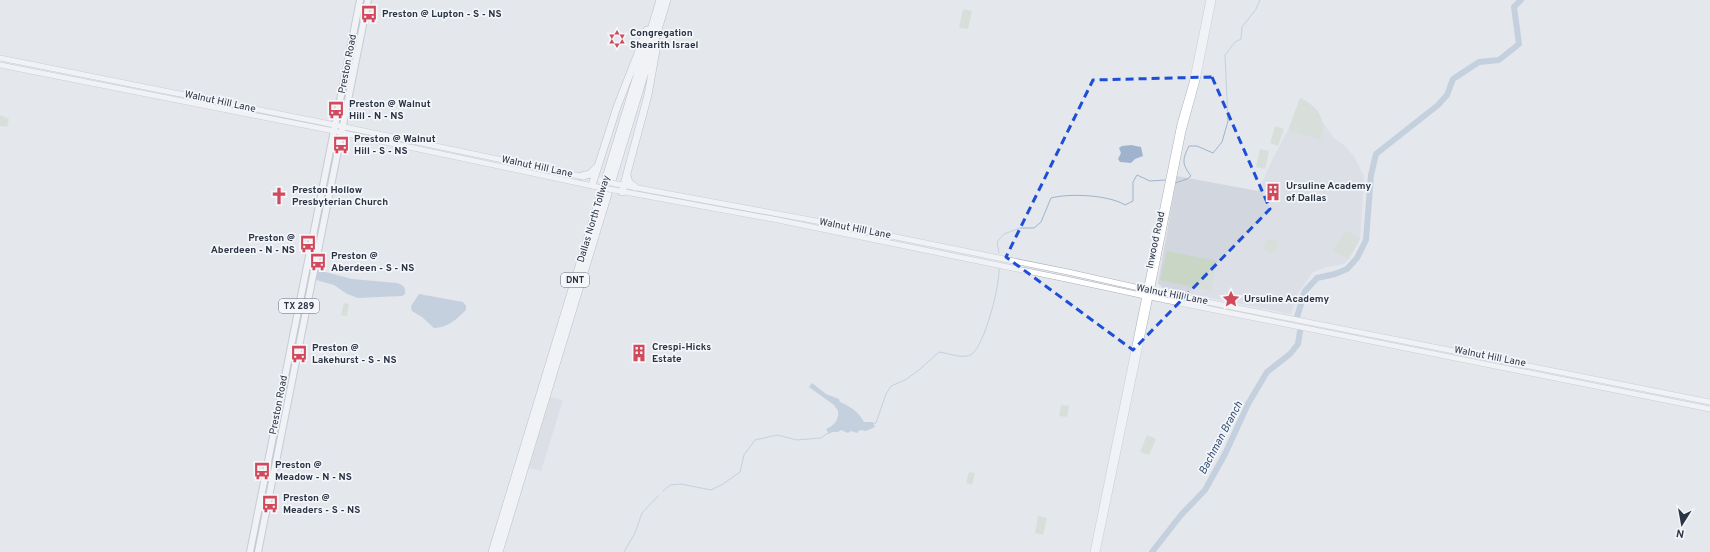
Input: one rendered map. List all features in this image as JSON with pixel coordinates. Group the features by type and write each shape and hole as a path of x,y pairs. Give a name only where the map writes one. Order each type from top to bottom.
{"highway":[{"name":"Dallas North Tollway","path":"492,552 660,0"},
{"name":"Dallas North Tollway","path":"499,552 667,0"},
{"path":"596,183 598,166 638,50 658,8"},
{"path":"619,188 627,172 649,89 661,19"},
{"path":"582,176 590,174 598,166"},
{"path":"627,172 627,180 629,184 635,187"}],"main road":[{"name":"Preston Road","path":"339,125 360,0"},
{"name":"Preston Road","path":"250,552 337,132 368,0"},
{"name":"Inwood Road","path":"1209,0 1210,9"},
{"name":"Inwood Road","path":"1097,552 1115,455 1176,157 1180,124 1213,0"},
{"name":"Walnut Hill Lane","path":"0,58 547,168 582,176 596,183"},
{"path":"29,71 30,64"},
{"name":"Walnut Hill Lane","path":"0,66 337,132 546,175 596,183 1066,278 1148,297 1710,409"},
{"path":"201,106 203,98"},
{"path":"258,117 260,110"},
{"path":"546,175 547,168"},
{"name":"Walnut Hill Lane","path":"619,188 635,187 806,219 1068,272 1149,290 1710,402"},
{"name":"Preston Road","path":"258,552 319,223"},
{"path":"1211,309 1212,302"},
{"path":"1514,369 1515,362"},
{"path":"1598,386 1600,380"},
{"path":"1692,406 1694,399"},
{"name":"Inwood Road","path":"1093,552 1101,525"}],"highlighted area":[{"path":"1212,77 1270,209 1133,350 1006,257 1093,80"}],"shaded area":[{"path":"1300,98 1308,102 1318,111 1323,123 1335,139 1345,146 1355,158 1364,176 1360,239 1349,259 1344,264 1327,267 1313,272 1298,293 1291,314 1163,288 1158,283 1177,176 1258,191 1289,128"},
{"path":"550,397 563,400 541,471 529,468"}],"green space":[{"path":"963,9 972,11 968,29 959,28"},
{"path":"1300,98 1312,105 1320,115 1323,127 1320,140 1290,131 1289,128"},
{"path":"0,115 9,119 7,127 0,126"},
{"path":"1275,126 1284,129 1278,146 1270,143"},
{"path":"1260,149 1269,151 1265,169 1256,167"},
{"path":"1345,230 1360,239 1349,259 1333,251"},
{"path":"1268,239 1274,239 1278,243 1278,249 1274,253 1268,253 1264,249 1264,243"},
{"path":"1167,251 1217,261 1211,291 1160,280"},
{"path":"344,303 349,304 347,316 341,315"},
{"path":"1061,405 1069,406 1067,417 1059,416"},
{"path":"1147,435 1156,439 1149,455 1140,452"},
{"path":"969,472 975,473 972,485 966,483"},
{"path":"1038,516 1047,518 1043,535 1035,533"}],"water":[{"path":"1131,145 1141,147 1143,156 1135,159 1131,163 1120,162 1118,159 1121,153 1119,148 1122,146"},
{"path":"318,270 352,279 397,283 404,287 405,294 402,296 358,298 347,294 334,285 316,280"},
{"path":"419,294 463,302 466,306 466,310 447,325 434,328 422,317 412,311 411,306"},
{"path":"812,383 826,394 839,399 840,402 854,410 864,422 873,422 875,427 866,431 860,430 857,433 851,431 848,433 841,430 829,434 826,429 835,422 838,417 838,411 834,405 809,387"}],"waterway":[{"path":"1175,183 1191,176 1184,162 1189,146 1197,146 1213,153 1222,142 1228,121 1225,55 1235,42 1241,39 1242,27 1256,9 1260,0"},
{"name":"Bachman Branch","path":"1297,317 1305,291 1317,278 1335,274 1347,269 1357,258 1366,240 1371,175 1376,154 1438,105 1447,95 1453,79 1479,62 1499,60 1519,44 1514,7 1521,0"},
{"path":"999,253 997,242 1004,234 1020,228 1034,228 1041,222 1051,198 1079,195 1100,197 1125,205 1133,201 1133,182 1137,175 1150,181 1165,180"},
{"path":"873,424 876,423 886,394 891,386 905,380 939,352 956,356 969,356 977,348 987,327 991,314 999,277 999,269"},
{"name":"Bachman Branch","path":"1152,552 1181,515 1205,490 1225,454 1248,404 1267,372 1290,354 1298,344 1300,331"},
{"path":"663,491 670,485 681,484 711,490 723,484 740,472 744,455 755,440 777,435 797,440 821,438 828,433"},
{"path":"624,552 635,533 642,513 658,496"}],"place":[{"name":"Preston @ Lupton - S - NS","path":"369,14"},
{"name":"Congregation Shearith Israel","path":"617,39"},
{"name":"Preston @ Walnut Hill - N - NS","path":"336,110"},
{"name":"Preston @ Walnut Hill - S - NS","path":"341,145"},
{"name":"Ursuline Academy of Dallas","path":"1273,192"},
{"name":"Preston Hollow Presbyterian Church","path":"279,196"},
{"name":"Preston @ Aberdeen - N - NS","path":"308,244"},
{"name":"Preston @ Aberdeen - S - NS","path":"318,262"},
{"name":"Ursuline Academy","path":"1231,299"},
{"name":"Crespi-Hicks Estate","path":"639,353"},
{"name":"Preston @ Lakehurst - S - NS","path":"299,354"},
{"name":"Preston @ Meadow - N - NS","path":"262,471"},
{"name":"Preston @ Meaders - S - NS","path":"270,504"}]}
